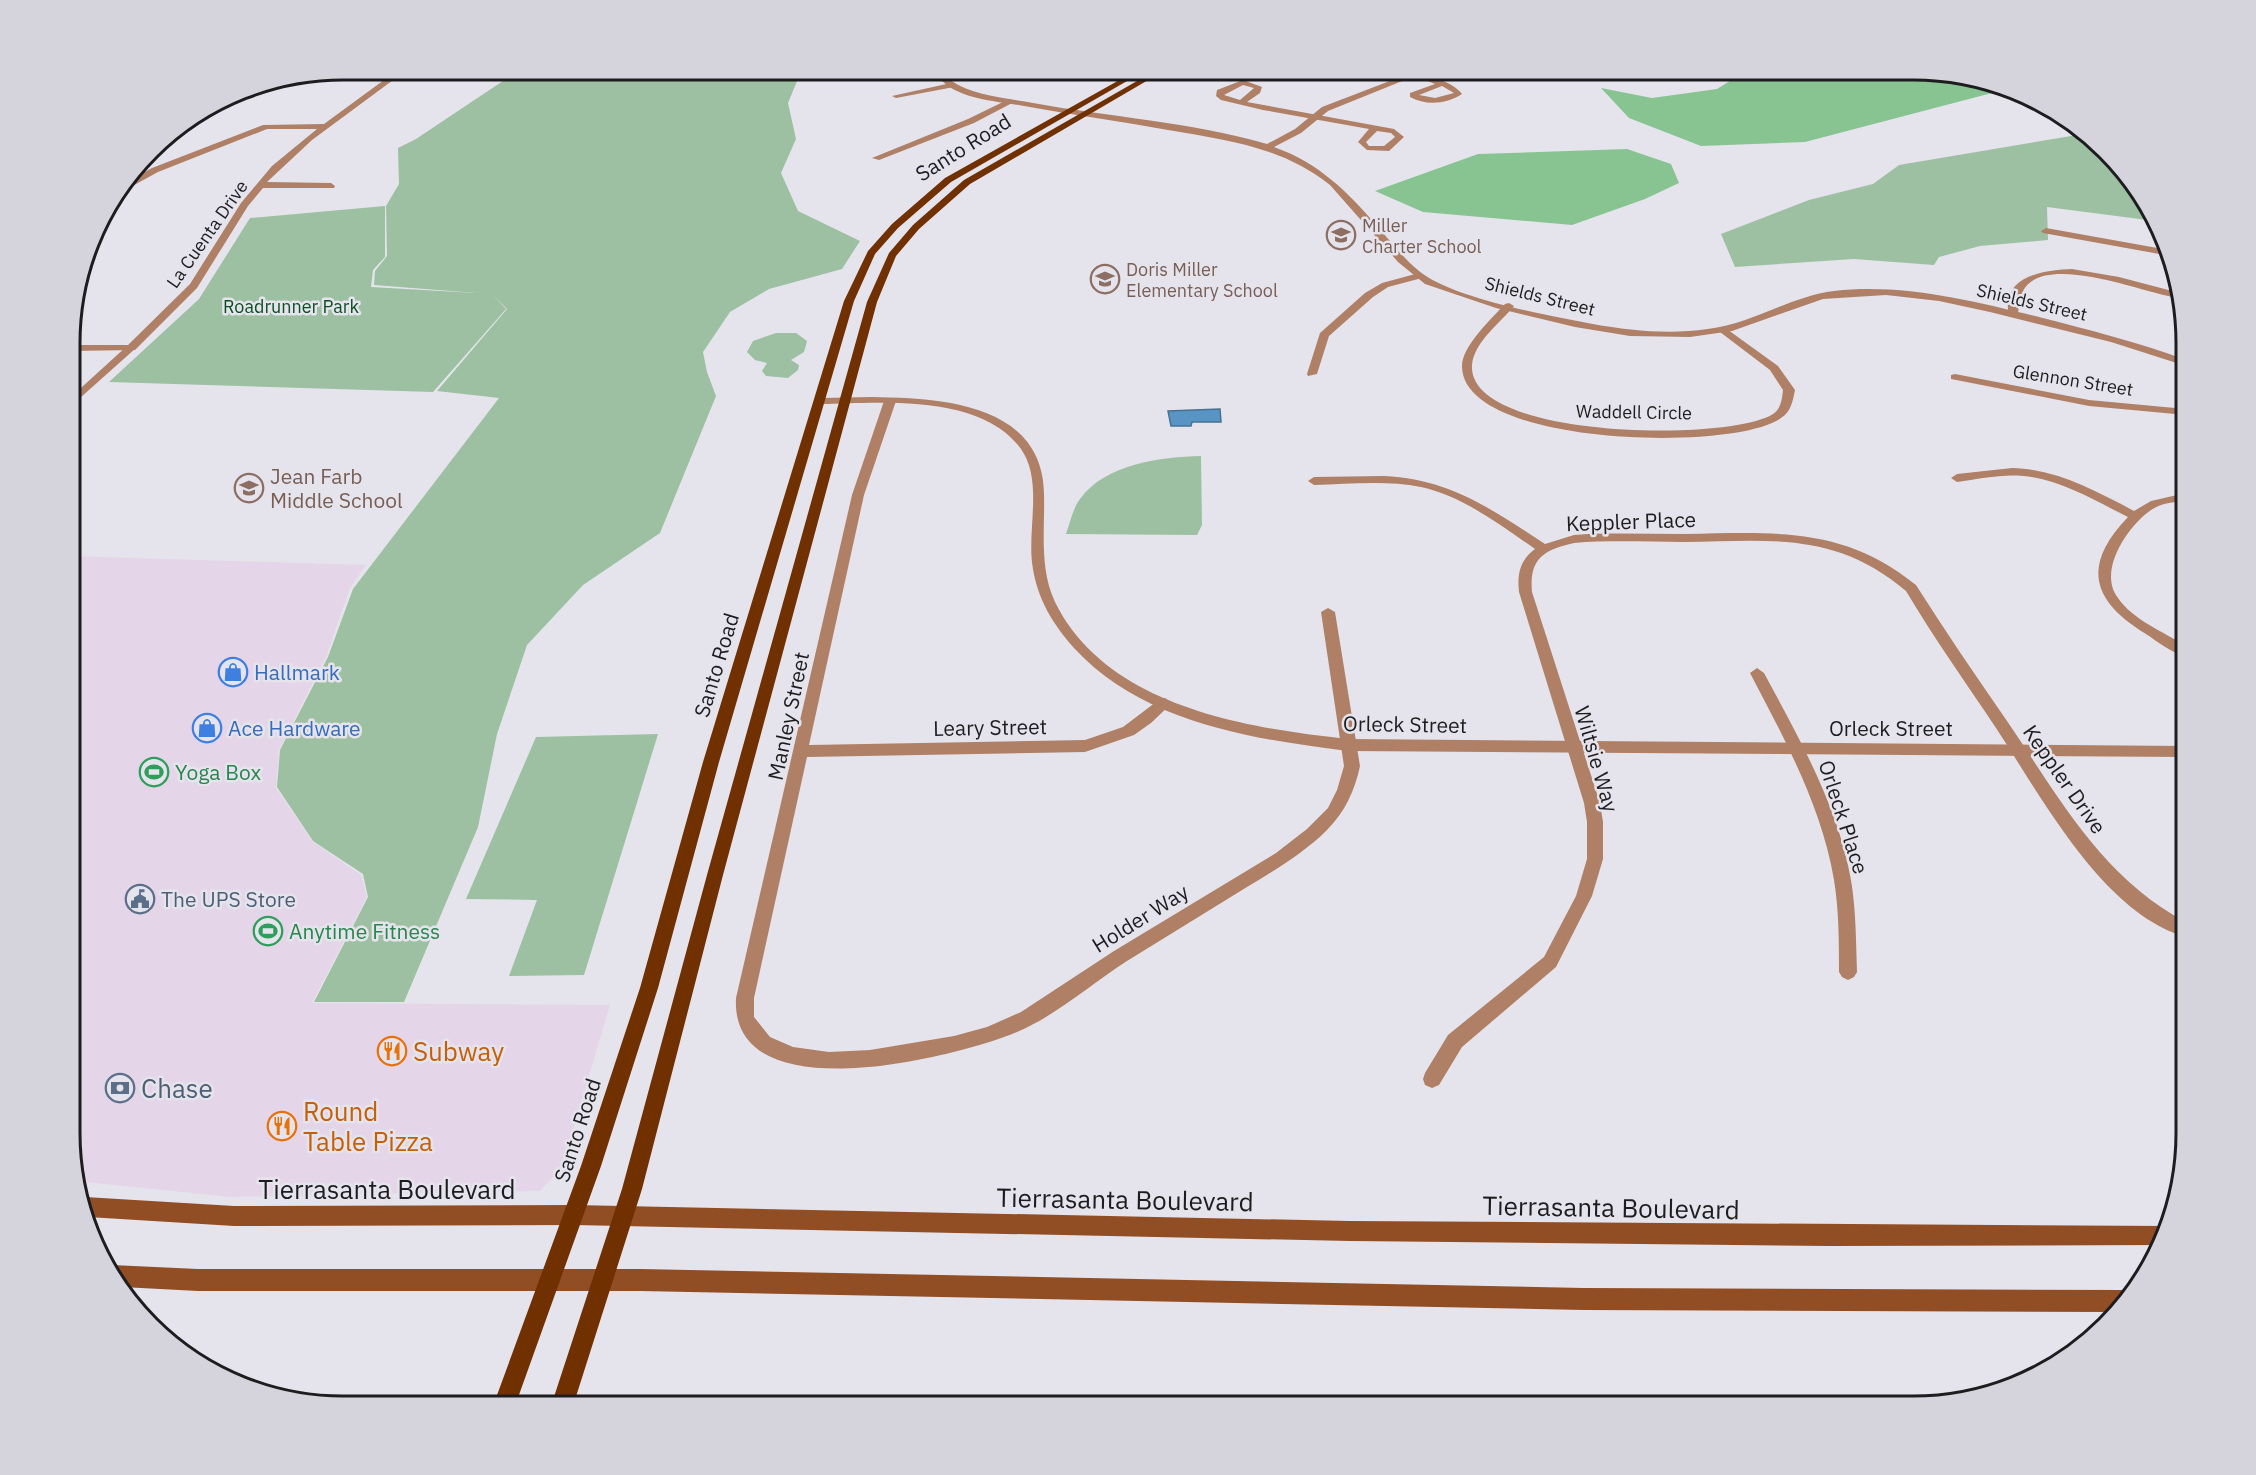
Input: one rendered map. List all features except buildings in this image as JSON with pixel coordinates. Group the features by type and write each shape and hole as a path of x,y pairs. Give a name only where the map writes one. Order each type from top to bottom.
{"main road":[{"name":"Santo Road","path":"508,1396 574,1215 649,988 711,762 849,301 861,272 871,254 895,226 948,180 1125,80"},
{"name":"Santo Road","path":"564,1396 624,1216 693,963 721,848 847,401 872,302 883,273 892,255 916,227 967,182 1144,80"},
{"name":"Tierrasanta Boulevard","path":"90,1207 234,1216 574,1215 1350,1231 1829,1236 2155,1235"},
{"path":"122,1276 198,1280 551,1279 1351,1296 1847,1302 2115,1301"}],"street":[{"name":"La Cuenta Drive","path":"80,395 195,286 244,206 275,168 325,126 389,80"},
{"path":"946,80 951,85"},
{"path":"1266,148 1298,131 1337,103 1400,80"},
{"path":"1432,80 1454,88 1458,94 1438,101 1418,99 1413,95 1442,84"},
{"path":"896,96 951,85"},
{"name":"Shields Street","path":"951,85 973,93 1012,101 1219,136 1266,148 1300,160 1326,177 1345,194 1419,276 1458,293 1623,332 1674,334 1724,330 1807,299 1852,292 1903,293 2013,314 2117,340 2176,360"},
{"path":"876,158 971,121 1012,101"},
{"path":"1242,102 1375,128"},
{"path":"134,181 156,170 266,127 325,126"},
{"path":"261,185 331,186"},
{"path":"2046,231 2160,251"},
{"path":"2013,314 2018,289 2025,281 2032,277 2060,272 2099,275 2171,294"},
{"path":"1312,374 1324,335 1369,295 1385,285 1419,276"},
{"name":"Waddell Circle","path":"1509,306 1470,354 1467,367 1474,384 1489,399 1505,409 1537,422 1569,429 1724,432 1754,427 1775,417 1786,408 1789,390 1774,368 1724,330"},
{"path":"80,348 131,348"},
{"name":"Glennon Street","path":"1955,377 2070,400 2176,411"},
{"name":"Orleck Street","path":"820,401 927,401 982,415 1010,430 1025,446 1038,473 1040,490 1036,545 1042,583 1057,616 1081,649 1133,687 1196,718 1273,737 1348,745 2176,752"},
{"name":"Manley Street","path":"758,1038 745,1021 745,998 858,495 890,401"},
{"path":"1957,478 2002,472 2032,473 2064,484 2135,516"},
{"name":"Keppler Place","path":"1314,481 1404,481 1440,488 1463,499 1544,549 1563,541 1586,538 1802,539 1830,544 1867,556 1902,579 1911,588 1934,626"},
{"path":"2176,499 2148,506 2135,516 2105,565 2103,585 2113,602 2176,646"},
{"name":"Wiltsie Way","path":"1432,1079 1455,1041 1550,962 1584,896 1594,859 1595,822 1590,794 1523,588 1526,566 1544,549"},
{"name":"Holder Way","path":"758,1038 782,1053 811,1060 905,1057 966,1043 1014,1024 1272,863 1315,832 1330,816 1346,791 1352,766 1328,612"},
{"name":"Keppler Drive","path":"1934,626 2098,863 2120,887 2148,909 2176,924"},
{"name":"Orleck Place","path":"1757,673 1796,749 1827,823 1840,866 1845,894 1848,972"},
{"name":"Leary Street","path":"802,751 1085,747 1115,740 1135,730 1165,703"}],"shaded area":[{"path":"80,556 366,565 350,588 326,657 279,750 276,788 312,841 361,875 367,897 312,1003 610,1005 562,1167 540,1191 230,1197 85,1182 80,1150"}],"green space":[{"name":"Roadrunner Park","path":"504,80 797,80 788,103 796,139 781,173 798,211 860,241 842,269 769,289 730,312 703,352 707,372 716,396 660,533 583,585 527,645 497,734 478,827 404,1002 314,1002 368,897 363,874 313,841 277,787 280,750 328,657 353,589 499,398 437,391 507,309 492,294 506,309 433,392 109,382 199,299 250,218 385,206 385,257 373,270 371,287 476,293 374,285 375,271 387,256 386,206 399,184 398,148 416,139"},
{"path":"1731,80 1931,80 1995,92 1805,142 1701,146 1629,118 1601,88 1652,98 1717,89"},
{"path":"2075,135 2122,182 2146,220 2047,207 2048,240 1980,246 1939,257 1934,265 1854,259 1735,267 1721,234 1809,200 1873,184 1899,165"},
{"path":"1627,149 1671,164 1679,183 1645,199 1572,225 1423,212 1375,191 1478,154"},
{"path":"776,333 796,333 807,341 804,352 791,360 799,365 798,370 788,378 766,376 762,371 767,363 755,360 747,352 753,341"},
{"path":"1201,456 1202,525 1197,535 1066,534 1080,499 1104,478 1119,470 1152,461"},
{"path":"658,734 584,975 509,976 537,900 466,899 536,737"}],"water":[{"path":"1220,409 1221,422 1192,422 1191,426 1171,426 1168,411"}],"place":[{"name":"Miller Charter School","path":"1341,235"},
{"name":"Doris Miller Elementary School","path":"1105,279"},
{"name":"Jean Farb Middle School","path":"249,488"},
{"name":"Hallmark","path":"233,672"},
{"name":"Ace Hardware","path":"207,728"},
{"name":"Yoga Box","path":"154,772"},
{"name":"The UPS Store","path":"140,899"},
{"name":"Anytime Fitness","path":"268,931"},
{"name":"Subway","path":"392,1051"},
{"name":"Chase","path":"120,1088"},
{"name":"Round Table Pizza","path":"282,1126"}]}
